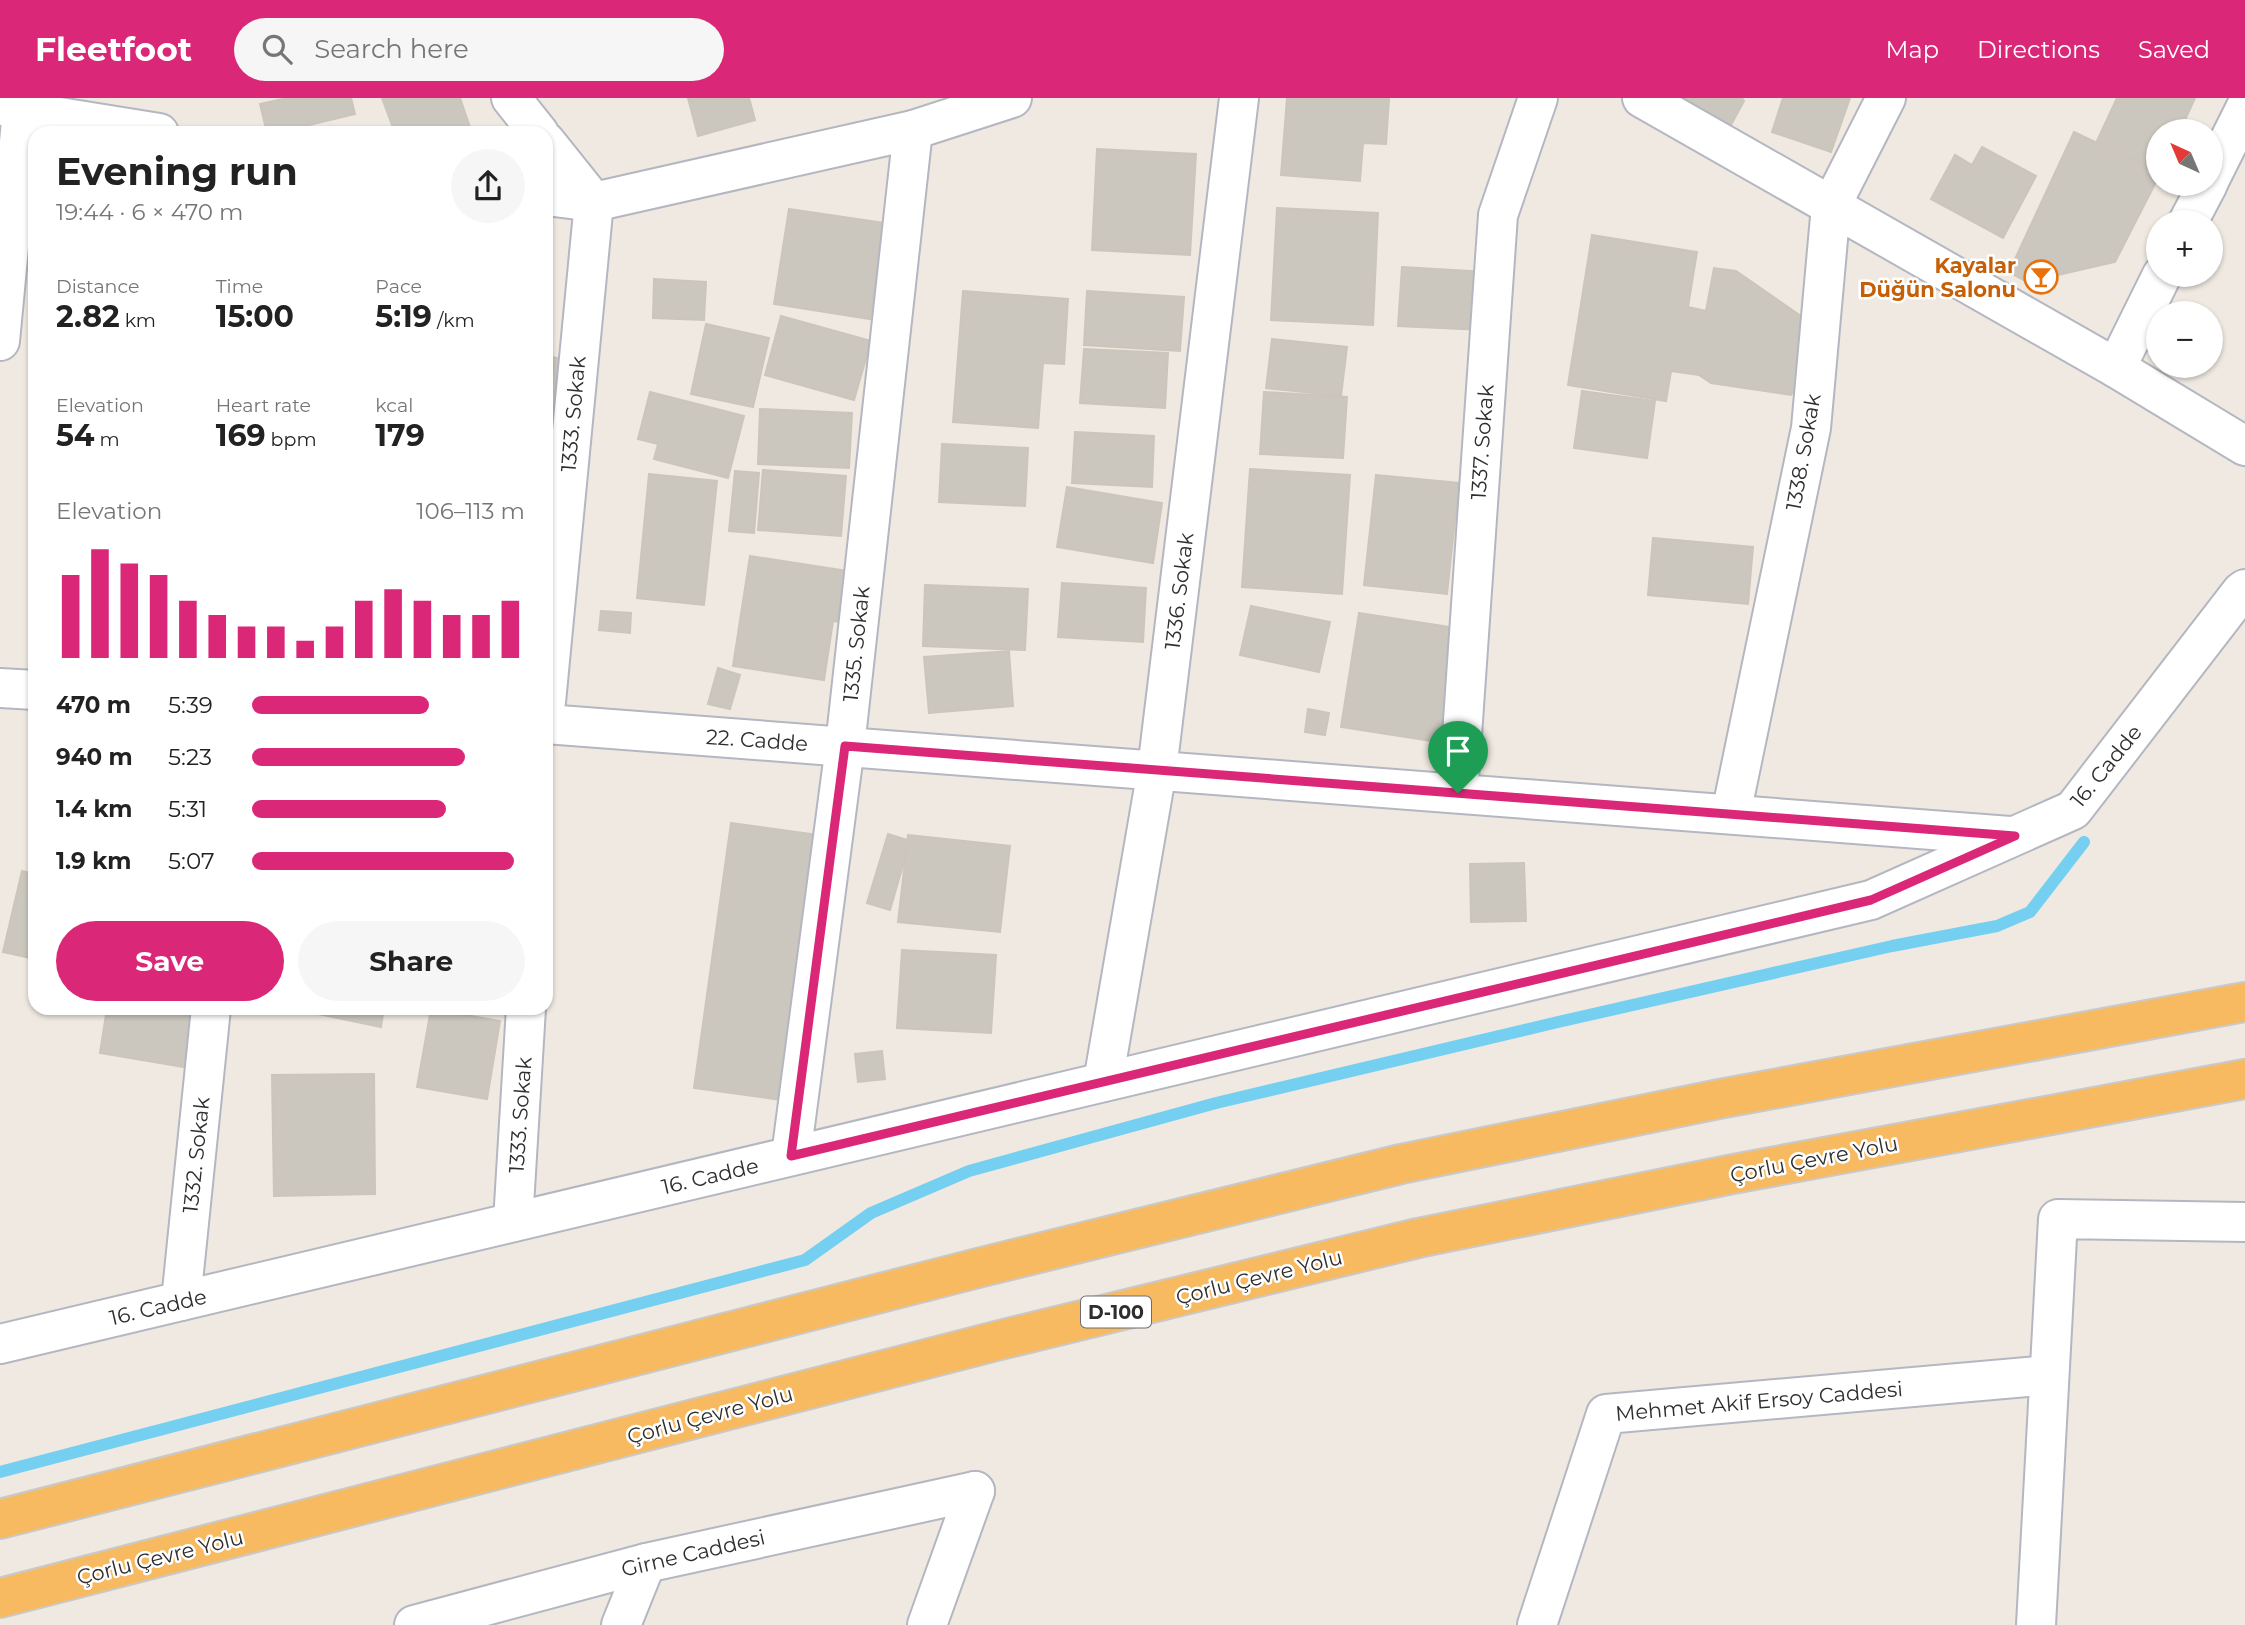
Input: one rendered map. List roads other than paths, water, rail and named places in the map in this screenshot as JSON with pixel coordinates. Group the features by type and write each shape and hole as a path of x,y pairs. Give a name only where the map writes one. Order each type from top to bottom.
{"highway":[{"path":"0,1519 978,1268 1401,1164 1732,1097 2245,1002"},
{"name":"Çorlu Çevre Yolu","path":"0,1598 996,1341 1418,1238 1732,1174 2245,1079"}],"street":[{"path":"511,98 533,126"},
{"path":"553,197 594,202 913,130 1012,98"},
{"name":"1336. Sokak","path":"1103,1082 1157,770 1239,98"},
{"name":"1337. Sokak","path":"1458,793 1498,215 1538,98"},
{"path":"1642,98 2116,368 2245,446"},
{"name":"1338. Sokak","path":"1731,814 1811,428 1831,206 1886,98"},
{"path":"0,341 11,108 118,126"},
{"path":"2223,153 2245,109"},
{"name":"1335. Sokak","path":"791,1156 845,746 913,130"},
{"path":"553,151 594,202"},
{"name":"1333. Sokak","path":"553,629 594,202"},
{"path":"2116,368 2156,287"},
{"name":"16. Cadde","path":"0,1344 1871,900 2073,810 2245,589"},
{"path":"0,688 28,690"},
{"name":"22. Cadde","path":"553,724 2015,836"},
{"name":"1332. Sokak","path":"181,1301 210,1015"},
{"name":"1333. Sokak","path":"513,1222 526,1015"},
{"path":"2036,1625 2058,1219 2245,1222"},
{"name":"Mehmet Akif Ersoy Caddesi","path":"1536,1625 1606,1414 2049,1375"},
{"name":"Girne Caddesi","path":"414,1625 646,1563 975,1491 927,1625"},
{"path":"621,1625 646,1563"}],"waterway":[{"path":"0,1472 805,1260 871,1213 969,1171 1216,1103 1892,946 1997,926 2030,912 2084,842"}],"place":[{"name":"Kayalar Düğün Salonu","path":"2041,277"}]}
